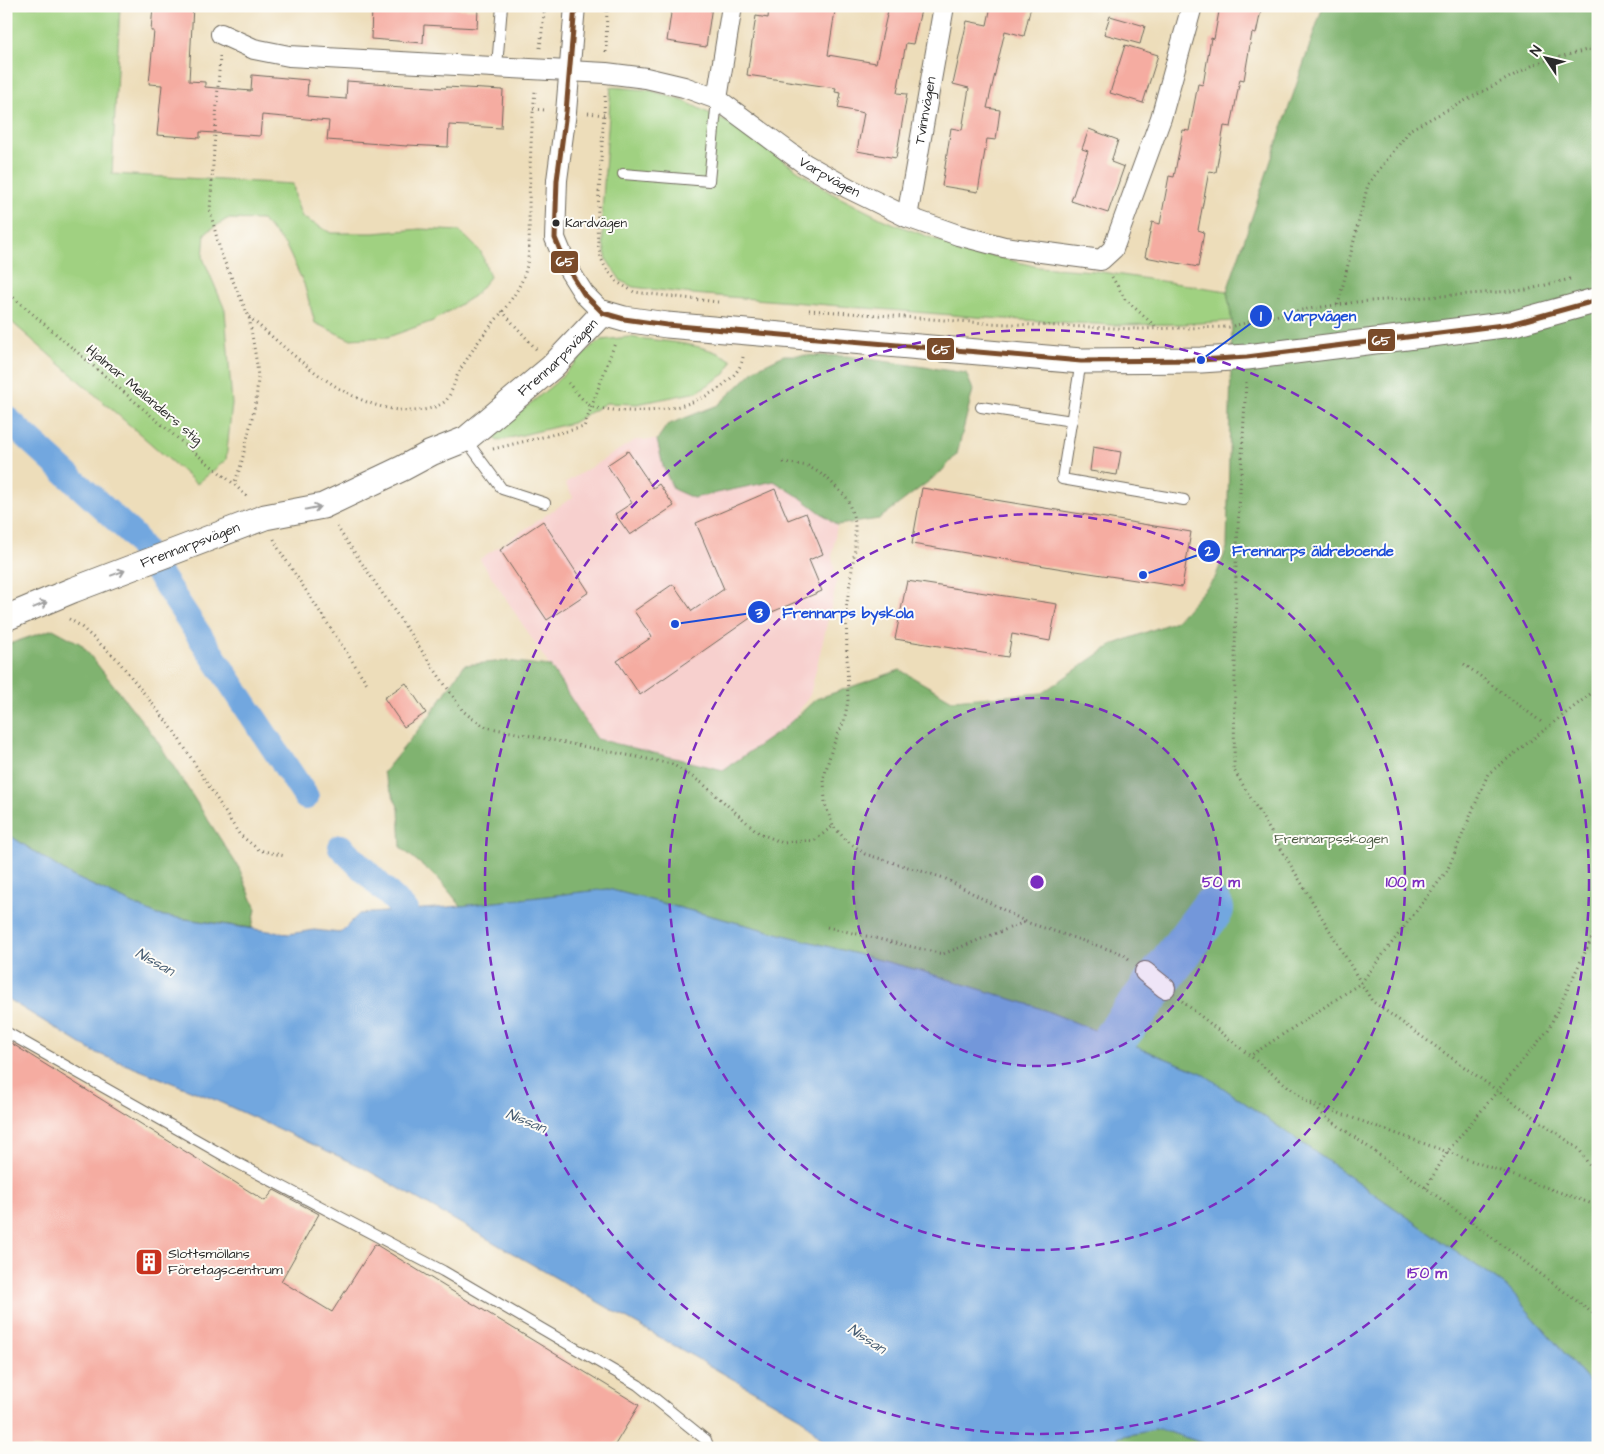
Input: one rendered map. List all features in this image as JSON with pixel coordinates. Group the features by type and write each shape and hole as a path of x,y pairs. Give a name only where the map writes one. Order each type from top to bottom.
{"street":[{"path":"575,6 570,72 557,180 556,238 567,267 584,294 614,316 744,332 1081,361 1201,360 1247,357 1511,324 1598,300"},
{"path":"717,99 732,6"},
{"name":"Tvinnvägen","path":"907,217 944,6"},
{"path":"1101,260 1113,249 1158,128 1192,6"},
{"path":"221,34 254,49 289,56 497,66 570,72"},
{"name":"Varpvägen","path":"570,72 606,73 646,78 684,86 717,99 805,164 907,217 958,235 1004,247 1101,260"},
{"name":"Frennarpsvägen","path":"6,618 72,590 265,517 323,506 431,453 471,446 552,367 614,316"},
{"path":"1145,972 1165,988"}],"lane":[{"path":"497,66 502,6"},
{"path":"623,174 709,181 717,99"},
{"path":"1081,361 1062,479 1184,500"},
{"path":"981,407 1072,421"},
{"path":"471,446 502,489 545,503"},
{"path":"6,1032 232,1160 443,1271 638,1385 706,1440 709,1448"}],"path":[{"path":"249,317 310,368 365,401 383,407 416,411 432,408 444,403 449,397 460,370 483,335 520,286 528,258 533,109 545,6"},
{"path":"607,6 606,73 597,224 601,258 612,277 634,292 719,302"},
{"path":"221,34 210,211 221,254 249,317 258,365 256,400 241,465 234,484"},
{"path":"1338,305 1368,184 1411,129 1537,63 1598,47"},
{"path":"1101,260 1125,299 1157,328"},
{"path":"808,310 985,323 1139,329 1229,327 1295,311 1338,305 1526,290 1571,279"},
{"name":"Hjalmar Mellanders stig","path":"6,291 183,443 234,484 265,517"},
{"path":"471,446 584,427 591,407 614,316 634,292"},
{"path":"502,311 591,407 629,412 653,410 696,401 716,391 732,378 741,365 744,332"},
{"path":"1247,357 1236,564 1234,770 1372,1001 1579,1149 1598,1179"},
{"path":"783,462 808,466 826,477 847,498 855,522 855,549 846,609 848,701 844,721 832,748 824,777 825,804 833,826 846,840 865,854 944,878 1026,922 1123,954 1145,972"},
{"path":"323,506 463,711 473,719 486,727 672,764 702,783 759,832 783,843 814,840 833,826"},
{"path":"265,517 278,548 368,685"},
{"path":"42,604 79,624 116,658 174,731 239,834 259,850 285,856"},
{"path":"1464,664 1544,724"},
{"path":"1250,1056 1361,983 1447,871 1488,774 1598,688"},
{"path":"827,927 943,954 1026,922"},
{"path":"1426,1188 1447,1152 1548,1030 1598,926"},
{"path":"1165,988 1308,1102 1598,1317"},
{"path":"1308,1102 1598,1206"}],"shaded area":[{"path":"635,440 657,440 663,465 693,498 774,481 801,498 837,525 832,556 837,582 810,695 791,723 723,770 597,739 480,559 573,497 565,483"}],"green space":[{"path":"6,6 120,6 112,174 293,184 296,201 302,217 331,233 374,233 420,229 460,231 481,252 490,277 474,296 433,321 388,337 349,339 315,323 304,284 286,246 262,220 227,219 205,233 203,258 225,310 232,404 226,460 197,484 6,317"},
{"name":"Frennarpsskogen","path":"1323,6 1598,6 1598,1392 1507,1287 1202,1073 1034,1006 918,970 608,889 461,906 438,878 401,848 399,809 383,773 431,714 464,665 506,661 550,666 597,739 723,770 783,729 816,699 900,670 952,700 1042,693 1112,645 1176,621 1215,578 1227,548 1232,321 1227,291"},
{"path":"611,87 649,90 684,101 731,124 829,192 884,220 953,246 1038,267 1095,271 1227,291 1232,321 1111,325 989,318 693,294 633,287 621,281 607,260 603,242 602,212"},
{"path":"629,337 711,350 732,361 725,374 697,392 637,404 606,403 572,423 497,441 492,435 554,384 592,346 602,340"},
{"path":"784,355 847,356 966,373 973,390 957,454 941,472 879,519 837,525 801,498 774,481 693,498 673,489 663,466 657,440 667,425 718,405 757,368"},
{"path":"53,629 81,644 154,736 239,868 256,909 252,928 157,915 70,875 6,833 6,645"},
{"path":"1159,1429 1219,1448 1120,1448 1118,1437"}],"water":[{"name":"Nissan","path":"6,833 70,875 157,915 289,934 314,930 340,933 359,914 461,906 608,889 918,970 1034,1006 1202,1073 1507,1287 1598,1392 1598,1448 1219,1448 1159,1429 1118,1437 1120,1448 830,1448 801,1418 360,1166 213,1099 94,1052 6,998"}],"building":[{"path":"153,6 193,6 189,81 205,82 205,87 251,91 252,75 308,80 307,96 346,99 347,81 503,90 501,128 449,125 448,147 327,140 329,121 262,115 260,136 200,132 200,138 157,135 162,85 149,84 154,31 151,31"},
{"path":"372,6 456,6 456,9 478,9 477,28 424,25 423,43 371,39"},
{"path":"672,6 712,6 706,47 667,41"},
{"path":"769,6 800,6 835,11 828,55 876,63 889,6 922,6 913,44 906,43 897,93 907,94 896,158 857,151 864,113 838,108 841,93 835,92 836,88 747,75 756,16 768,18"},
{"path":"991,6 1031,6 1024,36 1005,31 987,108 1000,110 996,140 987,139 978,192 942,186 951,128 962,130 969,88 953,84 967,21 987,25"},
{"path":"1220,6 1262,6 1256,34 1252,33 1244,80 1240,79 1231,127 1224,126 1216,172 1209,171 1198,230 1204,232 1198,267 1145,257 1152,222 1160,224 1169,176 1174,177 1183,130 1189,131 1198,84 1203,85 1211,38 1214,39"},
{"path":"1110,16 1145,26 1140,44 1104,34"},
{"path":"1125,45 1158,55 1143,103 1110,93"},
{"path":"1089,129 1118,140 1111,162 1124,167 1108,213 1071,201 1088,151 1082,149"},
{"path":"1093,447 1121,452 1117,475 1090,471"},
{"path":"628,451 653,488 659,484 674,506 630,535 615,514 632,503 607,465"},
{"path":"922,488 1191,532 1182,587 912,544"},
{"path":"775,489 788,520 806,513 823,554 809,560 822,591 772,612 769,605 640,695 617,661 652,637 634,611 673,584 692,611 724,589 696,523"},
{"path":"543,521 589,592 547,620 500,550"},
{"path":"907,581 1057,604 1050,641 1012,634 1008,657 895,639"},
{"path":"406,683 426,713 404,727 384,698"},
{"name":"Slottsmöllans Företagscentrum","path":"6,1040 265,1201 274,1190 319,1214 281,1281 332,1312 375,1244 639,1405 613,1448 6,1448"}],"waterway":[{"path":"6,418 133,535 306,797"},
{"path":"341,847 405,910"},
{"path":"1115,1038 1212,909"}],"transit line":[{"name":"65","path":"575,6 566,112 557,180 555,238 567,267 584,294 603,313 624,319 667,325 1081,361 1201,360 1247,357 1511,324 1598,300"}],"place":[{"name":"Kardvägen","path":"556,223"},
{"name":"Varpvägen","path":"1201,360"},
{"name":"Frennarps äldreboende","path":"1143,575"},
{"name":"Frennarps byskola","path":"675,624"},
{"name":"Slottsmöllans Företagscentrum","path":"149,1262"}]}
